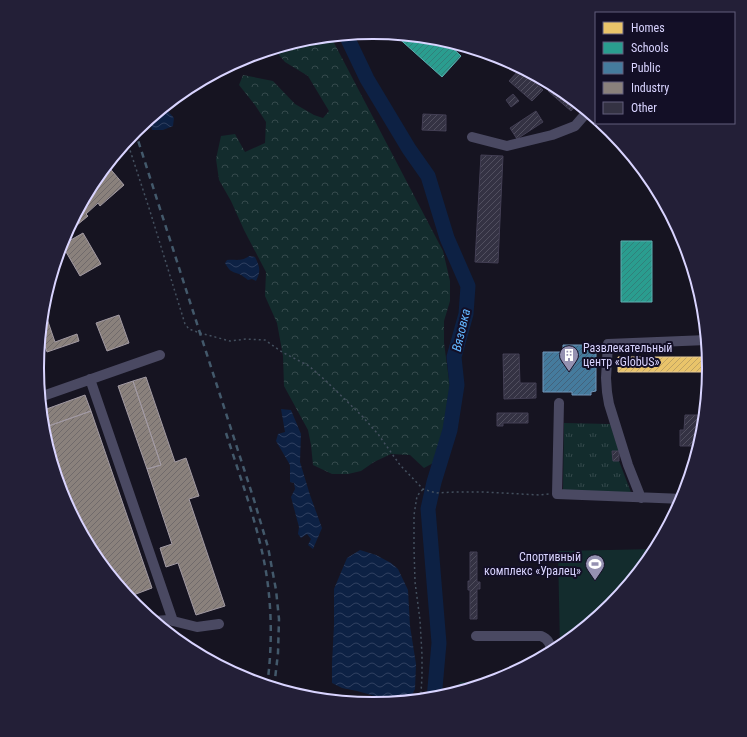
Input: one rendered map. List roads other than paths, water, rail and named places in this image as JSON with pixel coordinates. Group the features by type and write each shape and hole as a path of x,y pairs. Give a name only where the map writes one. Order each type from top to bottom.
{"lane":[{"path":"472,137 507,146 552,135 575,126 584,115"},
{"path":"641,498 628,465 609,404 607,385 608,344 701,340"},
{"path":"45,395 160,355"},
{"path":"90,380 173,621"},
{"path":"559,403 557,494 676,499"},
{"path":"161,620 169,620 197,627 218,624"},
{"path":"476,636 541,636 548,640 550,646"}],"water":[{"path":"168,111 174,118 173,126 163,130 152,130 151,126"},
{"path":"249,256 255,257 259,266 259,274 256,281 252,279 248,280 240,274 232,271 225,263 227,260 241,260"},
{"path":"281,409 291,410 301,434 300,462 322,528 313,549 308,545 311,539 307,534 301,538 298,534 299,527 291,497 295,489 294,483 290,482 290,465 276,441 278,434 285,432"},
{"path":"360,550 376,555 391,563 398,569 408,590 410,626 416,664 415,689 412,695 381,698 342,688 332,683 334,589 347,558"}],"waterway":[{"name":"Вязовка","path":"349,40 367,79 409,149 428,176 447,238 468,286 466,314 454,357 457,385 450,430 434,482 428,509 439,643 435,692"}],"railway":[{"path":"138,139 268,547 276,590 279,619 278,653 275,683"},
{"path":"226,433 255,525 266,572 271,621 268,681"}],"place":[{"name":"Развлекательный центр «GlobUS»","path":"569,372"},
{"name":"Спортивный комплекс «Уралец»","path":"595,581"}]}
